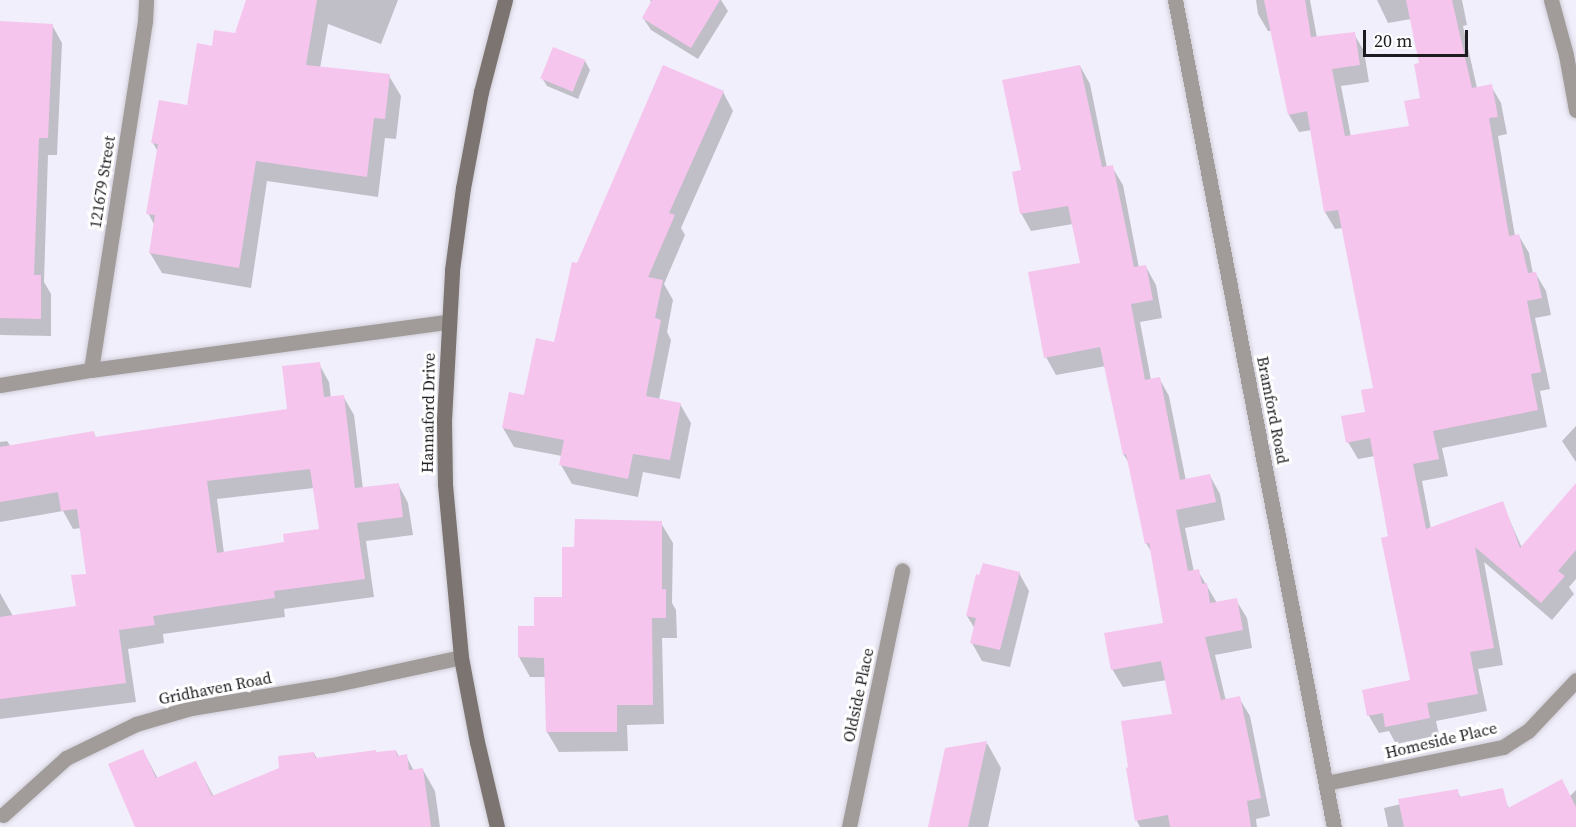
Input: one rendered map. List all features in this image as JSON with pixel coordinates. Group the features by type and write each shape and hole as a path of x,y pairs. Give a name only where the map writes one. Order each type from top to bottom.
{"street":[{"name":"121679 Street","path":"91,370 145,21 146,0"},
{"name":"Hannaford Drive","path":"497,827 477,742 461,657 445,484 448,322 463,188 481,92 505,0"},
{"name":"Bramford Road","path":"1175,0 1334,827"},
{"path":"1551,0 1571,53 1576,110"},
{"path":"0,385 91,370 448,322"},
{"name":"Oldside Place","path":"849,827 902,570"},
{"name":"Gridhaven Road","path":"1,814 66,758 136,724 191,708 332,685 461,657"},
{"name":"Homeside Place","path":"1326,783 1503,747 1528,731 1576,680"},
{"path":"1,814 14,827"}],"building":[{"path":"246,0 317,0 306,65 390,74 385,119 374,118 367,177 256,161 239,268 149,253 155,215 146,214 158,144 151,143 159,100 187,105 197,43 212,46 214,30 235,33"},
{"path":"652,0 720,0 691,48 642,18"},
{"path":"1264,0 1305,0 1311,37 1355,32 1360,65 1332,69 1345,136 1409,126 1404,101 1420,98 1414,64 1419,63 1406,0 1452,0 1472,88 1492,84 1498,117 1489,118 1509,236 1519,234 1528,273 1536,272 1542,298 1527,301 1541,372 1531,374 1538,410 1433,431 1439,459 1413,464 1426,529 1503,501 1520,548 1576,483 1576,550 1558,571 1565,576 1541,603 1475,547 1494,648 1470,652 1478,694 1427,703 1430,718 1385,727 1383,713 1367,716 1362,690 1410,680 1381,538 1388,536 1370,438 1346,443 1341,416 1365,412 1361,390 1373,388 1338,210 1324,212 1307,111 1288,115"},
{"path":"0,21 53,24 48,138 39,138 34,275 41,275 41,319 0,318"},
{"path":"553,47 585,60 573,92 540,79"},
{"path":"663,65 724,91 669,213 675,215 648,277 663,280 655,318 661,320 646,396 681,403 670,460 633,454 628,479 559,465 564,440 502,428 509,392 524,395 536,338 554,342 572,262 577,263"},
{"path":"1080,65 1102,167 1113,165 1134,267 1146,265 1153,300 1131,304 1145,380 1160,377 1180,480 1210,474 1216,502 1176,510 1188,571 1199,569 1202,584 1207,583 1210,603 1237,598 1243,630 1205,637 1221,700 1240,696 1261,798 1247,801 1251,827 1170,827 1168,815 1135,821 1121,721 1172,714 1161,661 1111,670 1104,633 1163,623 1149,543 1145,544 1100,347 1044,358 1028,272 1080,263 1068,206 1020,214 1012,172 1021,170 1002,80"},
{"path":"320,362 324,397 344,395 355,488 399,483 403,517 357,523 365,579 274,591 275,598 153,616 155,625 119,630 126,683 0,699 0,617 76,606 71,575 86,574 77,509 61,511 58,492 0,502 0,447 94,431 95,437 287,409 282,366","holes":["310,469 319,529 283,534 284,542 217,553 207,481"]},
{"path":"575,519 662,521 662,589 666,589 666,618 652,618 653,705 617,705 617,732 546,732 544,658 518,657 518,626 534,626 534,597 562,597 562,547 574,547"},
{"path":"983,563 1020,572 1000,650 970,643 976,618 966,616 976,574 979,575"},
{"path":"987,741 968,827 928,827 945,748"},
{"path":"143,749 156,778 196,761 212,796 279,768 278,756 314,752 315,758 376,750 376,752 396,750 397,756 407,754 409,770 423,768 431,827 135,827 108,764"},
{"path":"1562,779 1576,807 1576,827 1404,827 1398,799 1458,789 1459,797 1503,788 1508,808"}]}
